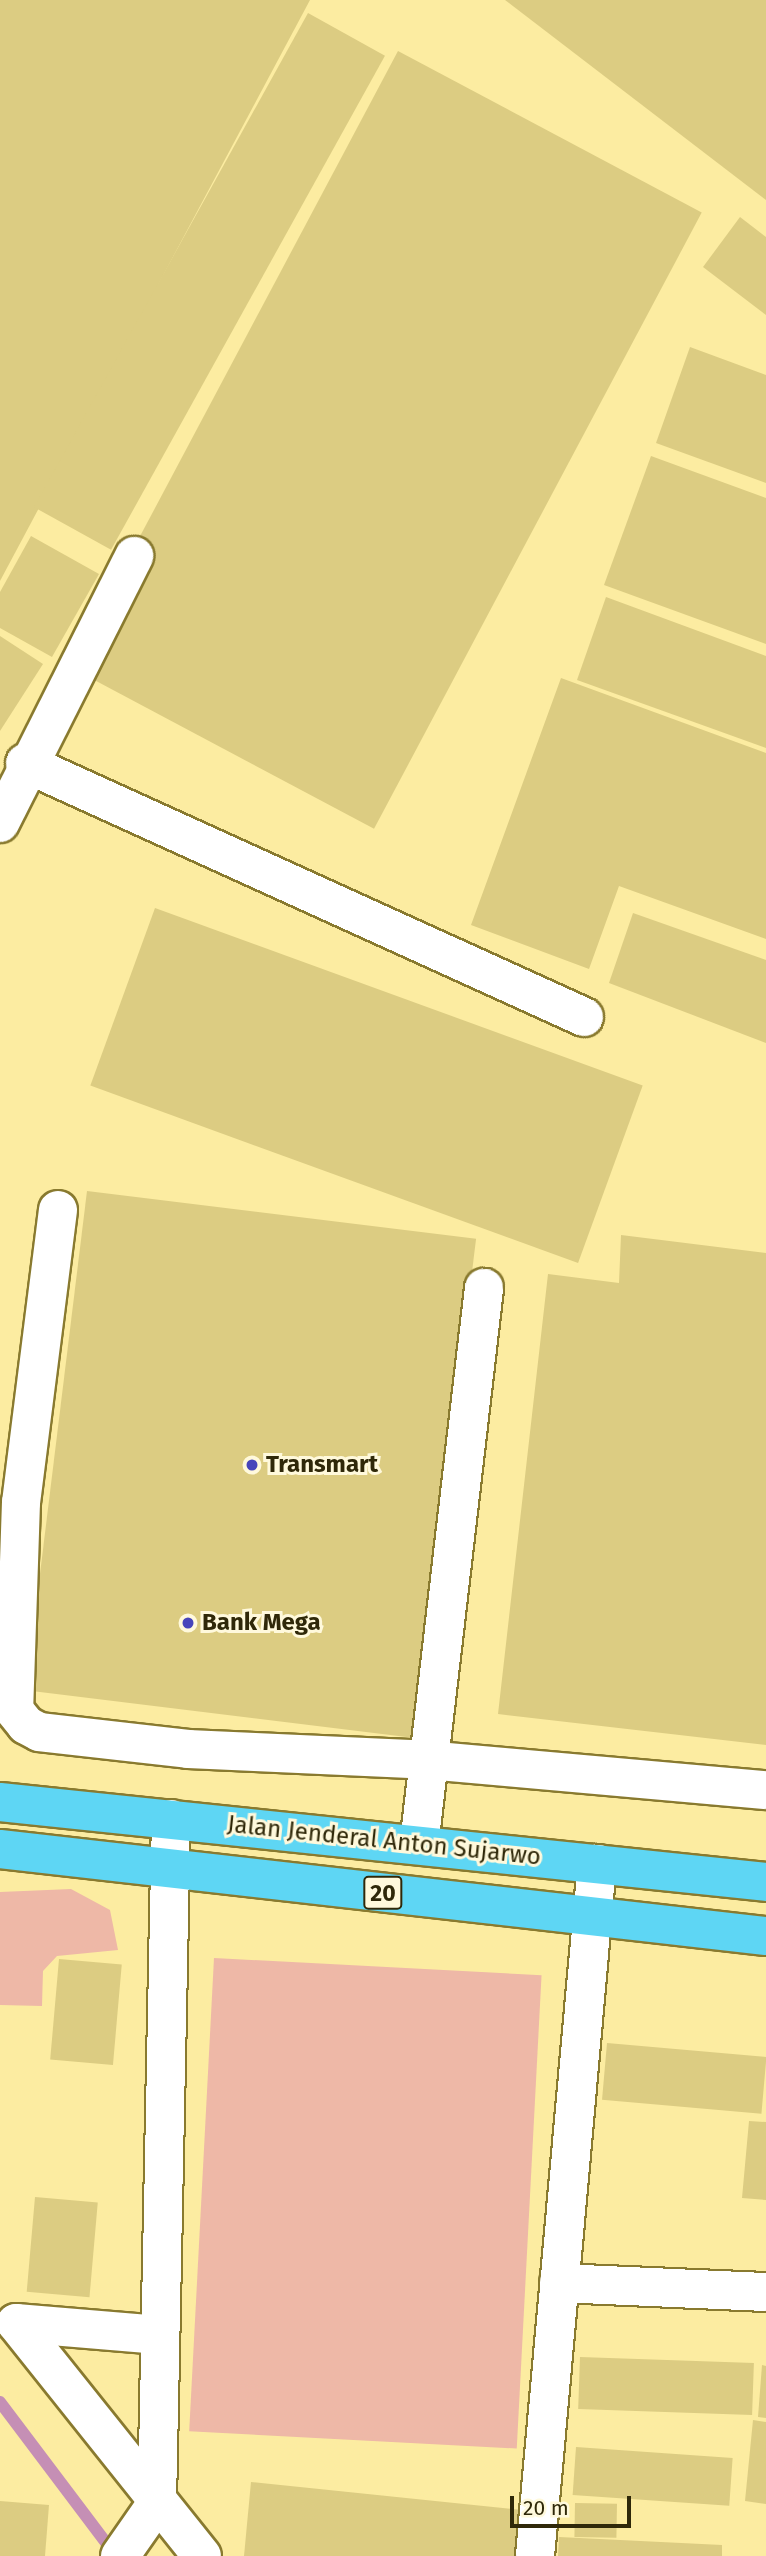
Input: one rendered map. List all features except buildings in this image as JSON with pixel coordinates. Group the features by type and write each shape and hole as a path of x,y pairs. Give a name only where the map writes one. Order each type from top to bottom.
{"highway":[{"name":"Jalan Jenderal Anton Sujarwo","path":"0,1802 766,1882"},
{"name":"Jalan Jenderal Anton Sujarwo","path":"0,1849 766,1936"}],"lane":[{"path":"0,821 25,763 134,556"},
{"path":"25,763 584,1017"},
{"path":"58,1210 22,1502 14,1710 39,1732 188,1749 427,1760 766,1790"},
{"path":"419,1845 484,1288"},
{"path":"120,2556 157,2503 171,1819"},
{"path":"535,2556 588,1916 597,1864"},
{"path":"559,2283 766,2292"},
{"path":"8,2331 159,2335"},
{"path":"8,2331 202,2556"}],"shaded area":[{"path":"71,1889 110,1910 118,1950 57,1956 43,1971 42,2006 0,2005 0,1892"},
{"path":"214,1958 542,1975 517,2449 189,2431"}],"waterway":[{"path":"0,2402 116,2556"}],"place":[{"name":"Transmart","path":"252,1465"},
{"name":"Bank Mega","path":"188,1623"}]}
